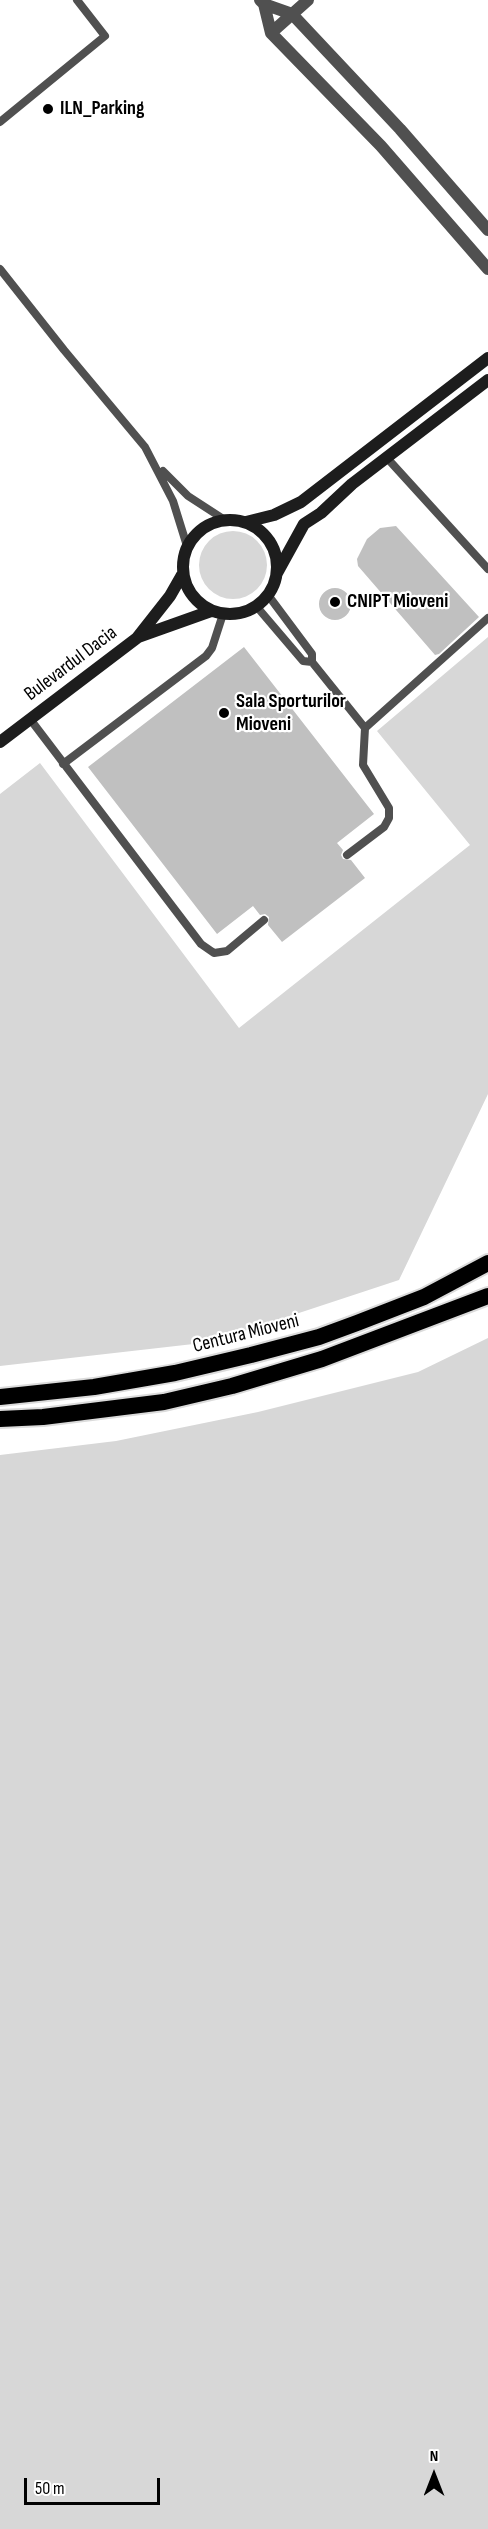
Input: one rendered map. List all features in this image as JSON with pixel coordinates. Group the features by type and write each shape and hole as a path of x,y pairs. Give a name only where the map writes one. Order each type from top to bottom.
{"highway":[{"name":"Centura Mioveni","path":"0,1397 94,1387 175,1373 285,1346 357,1323 424,1297 488,1263"},
{"path":"0,1419 44,1417 164,1402 243,1383 322,1359 488,1296"}],"main road":[{"path":"217,613 193,596 182,575 182,560 187,546 196,533 210,524 225,520 246,522 274,515 301,502 488,358"},
{"path":"137,638 217,613 234,615 257,606 268,595 304,524 352,484 488,380"},
{"path":"246,522 260,530 270,543 276,558 277,574"},
{"path":"137,638 170,596 182,575"},
{"name":"Bulevardul Dacia","path":"0,742 137,638"}],"street":[{"path":"271,33 308,0"},
{"path":"262,2 292,14 400,129 488,230"},
{"path":"262,2 271,33 381,146 488,269"}],"lane":[{"path":"0,122 105,36 77,0"},
{"path":"0,269 172,482 188,496 225,520"},
{"path":"387,458 488,569"},
{"path":"154,461 173,501 187,546"},
{"path":"268,595 312,654 312,662 364,728 363,765 389,808 389,818 384,827 347,855"},
{"path":"257,606 303,661 312,662"},
{"path":"63,764 206,656 212,648 217,613"},
{"path":"364,728 488,618"},
{"path":"30,719 201,944 214,953 227,951 264,920"}],"shaded area":[{"path":"240,531 252,537 261,546 267,558 265,578 257,589 240,599 226,599 209,589 201,578 199,558 209,541 220,533"},
{"path":"488,637 488,1094 399,1280 211,1342 0,1366 0,794 40,763 239,1028 470,845 377,731"},
{"path":"488,1338 488,2529 0,2529 0,1455 116,1441 258,1412 418,1372"}],"building":[{"path":"396,526 479,617 439,654 435,655 358,566 357,559 367,539 380,528"},
{"name":"CNIPT Mioveni","path":"335,588 346,593 351,604 346,615 335,620 324,615 319,604 324,593"},
{"path":"244,647 374,814 337,843 343,850 341,855 343,859 351,860 365,878 282,942 268,925 269,917 265,914 260,915 253,906 217,934 88,767"}],"place":[{"name":"ILN_Parking","path":"48,109"},
{"name":"CNIPT Mioveni","path":"335,602"},
{"name":"Sala Sporturilor Mioveni","path":"224,713"}]}
